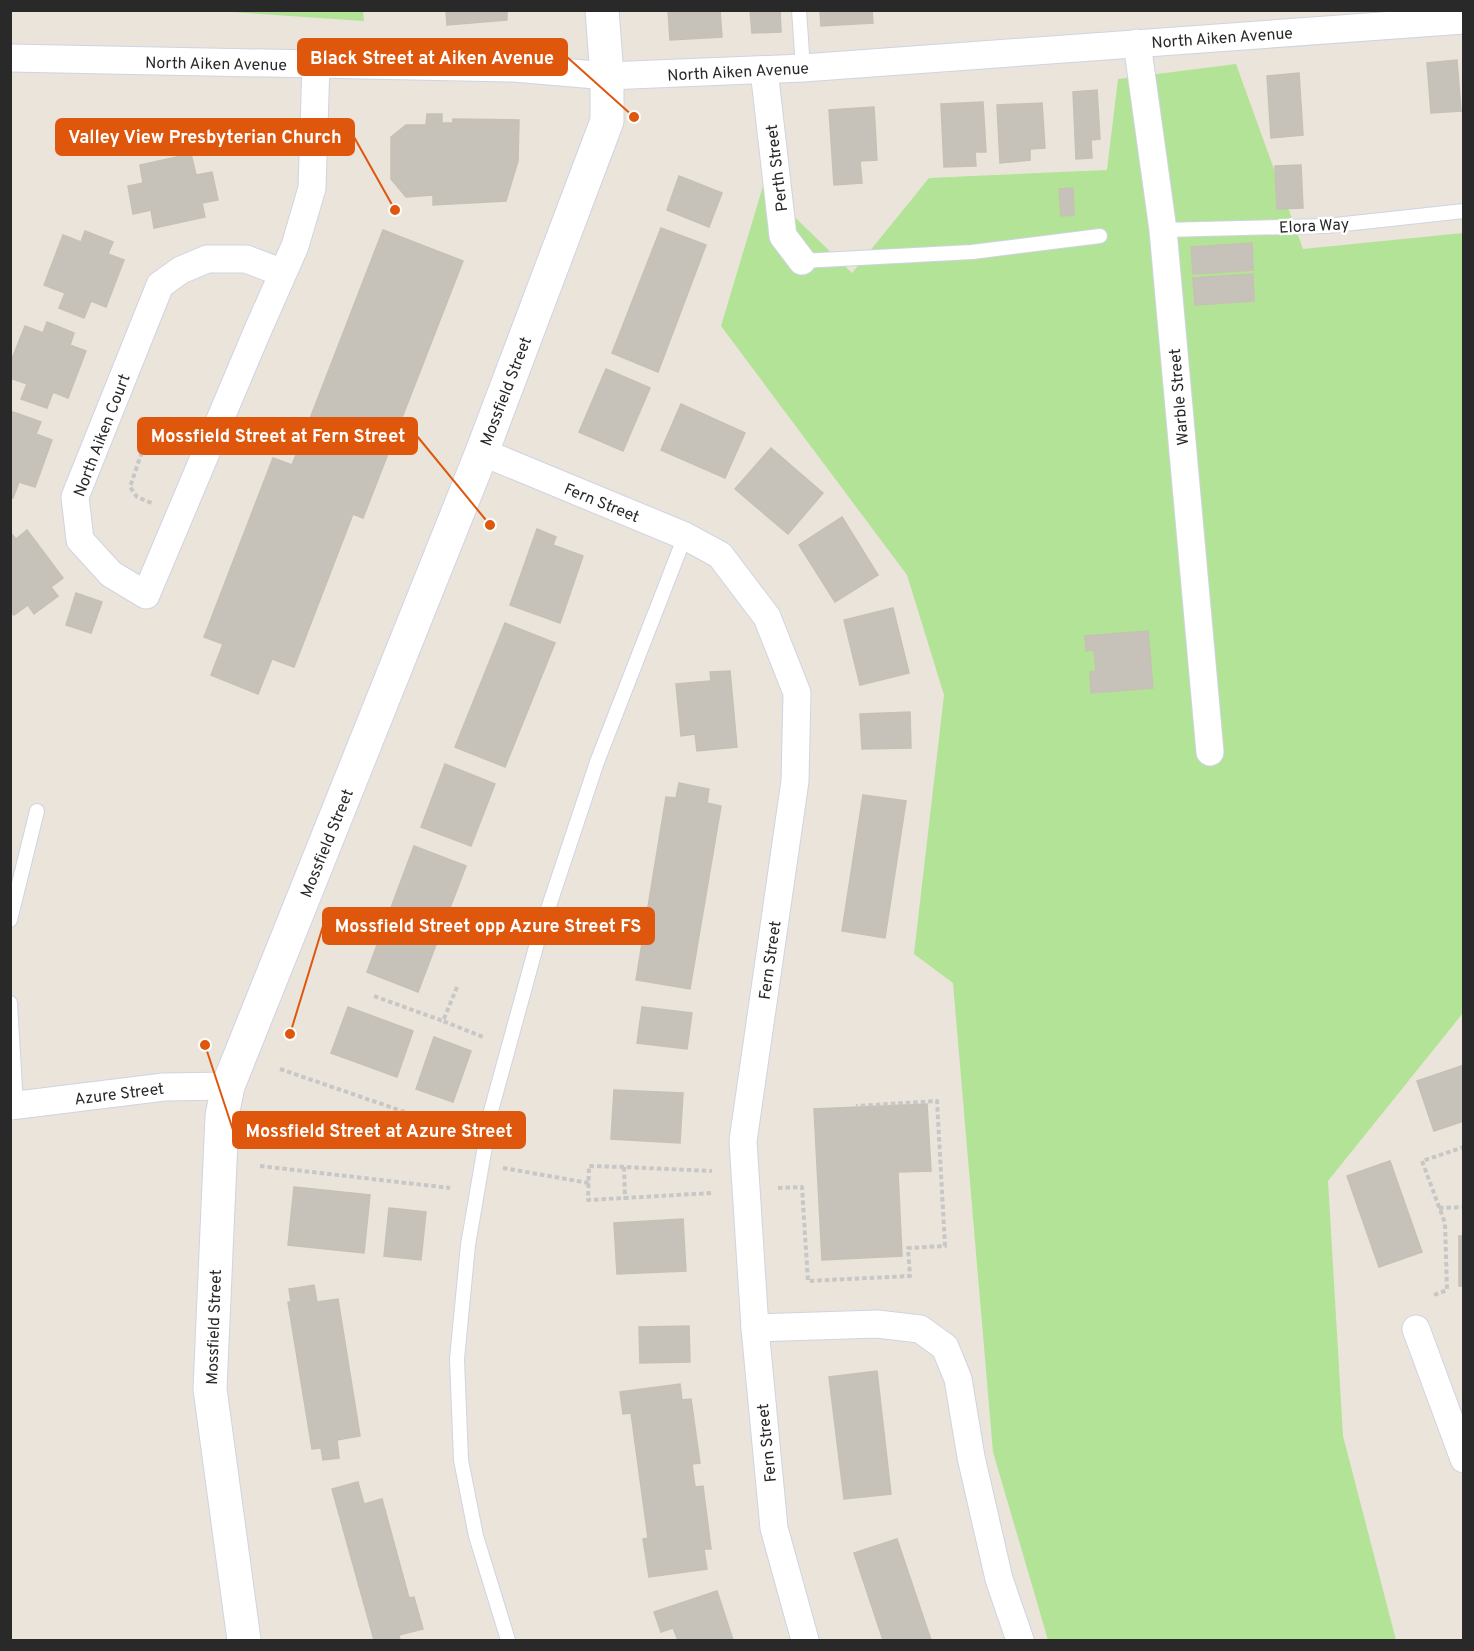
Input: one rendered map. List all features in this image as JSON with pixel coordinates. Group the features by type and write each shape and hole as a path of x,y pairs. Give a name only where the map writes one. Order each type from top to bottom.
{"street":[{"name":"Mossfield Street","path":"244,1641 210,1389 222,1116 228,1086 482,453 607,121 607,76 602,10"},
{"name":"North Aiken Avenue","path":"10,58 514,68 607,76 803,68 1464,20"},
{"name":"Warble Street","path":"1137,43 1163,230 1210,752"},
{"name":"North Aiken Court","path":"283,273 246,259 207,259 181,270 160,285 75,497 80,540 111,574 146,595 295,246 312,188 316,65"},
{"name":"Perth Street","path":"764,70 783,236 802,261"},
{"name":"Fern Street","path":"482,453 685,536 720,555 767,617 797,693 795,781 743,1140 755,1328 774,1528 805,1641"},
{"name":"Azure Street","path":"13,1106 164,1087 228,1086"},
{"path":"755,1328 877,1324 920,1329 945,1347 958,1379 971,1457 999,1579 1020,1641"},
{"path":"1416,1329 1464,1459"}],"lane":[{"path":"799,10 803,68"},
{"name":"Elora Way","path":"1163,230 1326,225 1464,211"},
{"path":"802,261 972,252 1100,236"},
{"path":"508,1641 476,1536 461,1460 457,1359 468,1245 491,1111 539,936 597,762 685,536"},
{"path":"10,920 37,811"},
{"path":"10,1003 13,1106"}],"path":[{"path":"149,431 130,487 137,497 158,505"},
{"path":"443,1021 457,987"},
{"path":"374,996 483,1037"},
{"path":"280,1069 460,1131"},
{"path":"777,1188 802,1186 808,1281 910,1276 908,1248 945,1246 936,1101 856,1106"},
{"path":"1434,1295 1447,1290 1445,1223 1422,1161 1464,1147"},
{"path":"260,1166 450,1188"},
{"path":"711,1193 588,1200 588,1183 589,1166 712,1171"},
{"path":"499,1167 588,1183"},
{"path":"624,1167 625,1198"},
{"path":"1439,1208 1464,1208"}],"green space":[{"path":"217,11 363,11 364,21"},
{"path":"1236,64 1303,249 1463,233 1463,1013 1328,1181 1343,1436 1396,1640 1048,1640 993,1452 953,983 914,954 944,695 907,575 721,326 763,186 852,273 929,178 1107,170 1118,79"}],"building":[{"path":"446,10 507,10 507,20 447,25"},
{"path":"668,10 720,10 722,37 670,40"},
{"path":"750,10 780,10 781,32 752,33"},
{"path":"820,10 872,10 873,23 821,26"},
{"path":"1457,60 1461,111 1431,113 1427,63"},
{"path":"1299,73 1303,135 1271,138 1267,76"},
{"path":"1097,90 1100,139 1091,140 1092,158 1076,159 1073,92"},
{"path":"983,102 986,152 975,152 976,166 944,167 941,104"},
{"path":"1042,103 1045,148 1030,149 1030,160 1000,163 997,105"},
{"path":"874,107 877,160 860,161 862,183 834,185 829,110"},
{"path":"427,114 442,114 442,123 453,123 453,119 519,120 518,161 506,201 433,205 433,195 406,197 391,179 391,137 406,125 426,125"},
{"path":"191,154 196,175 212,172 218,200 202,203 205,217 154,228 151,210 133,214 128,186 143,183 140,165"},
{"path":"1301,165 1303,208 1277,209 1275,166"},
{"path":"679,176 722,193 709,227 667,210"},
{"path":"1073,188 1074,215 1061,216 1059,189"},
{"path":"661,228 706,245 658,372 612,353"},
{"path":"383,230 463,261 363,518 353,514 294,667 272,659 258,694 211,675 223,644 204,637 273,458 292,465"},
{"path":"85,231 113,242 108,254 124,260 106,307 91,301 84,318 59,308 65,293 44,285 63,235 81,242"},
{"path":"1252,243 1253,270 1193,274 1191,247"},
{"path":"1253,274 1254,301 1195,305 1193,278"},
{"path":"47,322 74,333 70,345 86,351 68,398 53,392 47,408 21,399 27,384 10,378 10,364 25,326 43,333"},
{"path":"606,369 650,388 623,451 579,432"},
{"path":"681,404 745,433 725,478 661,450"},
{"path":"13,412 41,422 36,434 52,440 35,487 19,482 13,498 10,497 10,420"},
{"path":"771,448 823,493 788,534 735,489"},
{"path":"842,517 878,575 835,602 799,545"},
{"path":"537,529 556,537 553,545 583,556 560,623 510,605"},
{"path":"27,530 63,578 51,587 58,596 34,614 28,605 14,615 10,611 10,532 16,539"},
{"path":"76,593 102,602 91,633 66,625"},
{"path":"893,608 909,673 860,685 844,620"},
{"path":"505,623 555,643 505,767 455,747"},
{"path":"1148,631 1153,688 1091,693 1090,672 1096,671 1094,650 1086,651 1085,636"},
{"path":"730,671 737,747 697,751 695,734 681,736 676,684 711,681 710,672"},
{"path":"910,712 911,748 862,749 860,714"},
{"path":"445,764 495,784 471,846 421,827"},
{"path":"679,783 709,789 707,803 721,806 690,989 636,980 666,797 676,798"},
{"path":"863,795 906,801 885,938 842,931"},
{"path":"414,846 466,866 418,992 367,972"},
{"path":"348,1007 413,1031 397,1077 331,1053"},
{"path":"642,1007 692,1013 687,1049 637,1043"},
{"path":"434,1037 471,1051 453,1102 416,1089"},
{"path":"1464,1065 1464,1121 1434,1131 1417,1081"},
{"path":"614,1090 683,1093 680,1143 611,1139"},
{"path":"927,1104 931,1171 898,1172 902,1256 822,1260 814,1109"},
{"path":"1390,1161 1422,1252 1379,1267 1347,1176"},
{"path":"294,1187 370,1195 364,1253 288,1245"},
{"path":"389,1208 426,1212 421,1260 384,1256"},
{"path":"683,1219 686,1271 617,1274 614,1223"},
{"path":"1459,1236 1464,1236 1464,1286 1459,1286"},
{"path":"314,1285 317,1302 338,1299 360,1436 337,1440 339,1458 323,1460 321,1448 312,1449 288,1302 291,1302 289,1289"},
{"path":"689,1326 690,1362 640,1363 639,1327"},
{"path":"877,1371 891,1494 844,1499 829,1377"},
{"path":"680,1384 682,1400 691,1399 700,1463 692,1464 695,1487 703,1486 711,1549 704,1549 707,1569 649,1577 643,1539 648,1538 631,1413 623,1414 620,1392"},
{"path":"358,1482 364,1504 382,1499 409,1598 414,1597 423,1629 399,1635 400,1640 374,1640 332,1489"},
{"path":"897,1539 931,1640 883,1640 854,1553"},
{"path":"717,1591 733,1640 678,1640 673,1628 661,1632 654,1612"}],"place":[{"name":"Black Street at Aiken Avenue","path":"634,117"},
{"name":"Valley View Presbyterian Church","path":"395,210"},
{"name":"Mossfield Street at Fern Street","path":"490,525"},
{"name":"Mossfield Street opp Azure Street FS","path":"290,1034"},
{"name":"Mossfield Street at Azure Street","path":"205,1045"}]}
